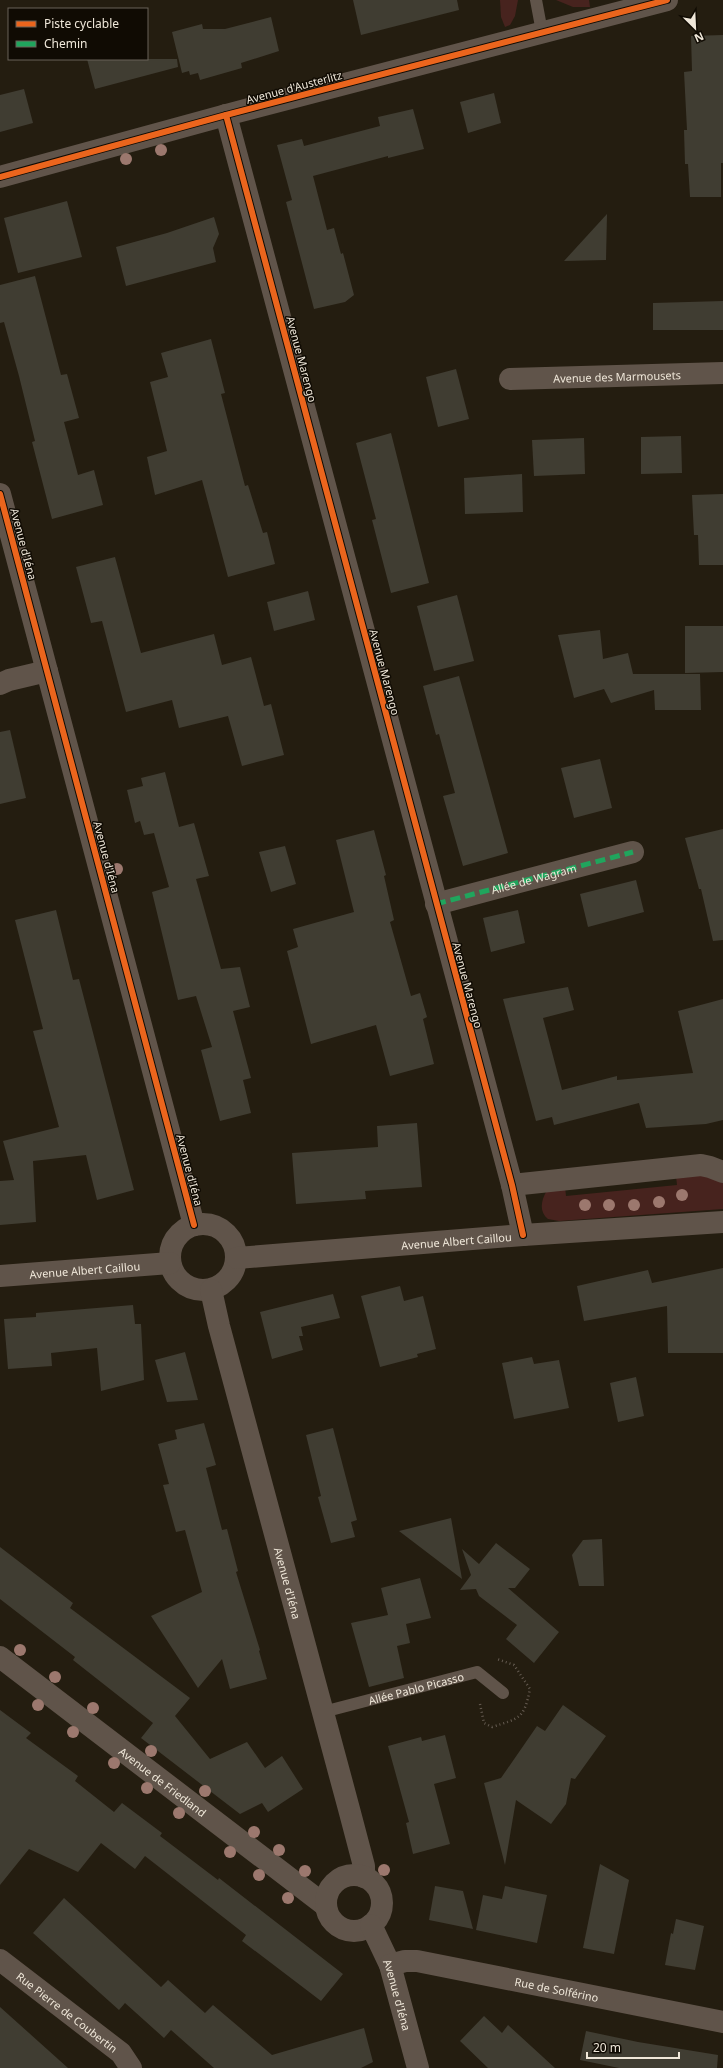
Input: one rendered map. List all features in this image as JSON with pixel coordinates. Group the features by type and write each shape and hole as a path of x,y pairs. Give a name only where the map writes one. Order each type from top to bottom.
{"street":[{"name":"Avenue d'Austerlitz","path":"0,177 226,115 667,0"},
{"name":"Avenue Marengo","path":"226,115 512,1185 523,1235"},
{"name":"Avenue des Marmousets","path":"510,379 723,373"},
{"name":"Avenue d'Iéna","path":"0,494 194,1225"},
{"path":"0,684 9,680 47,671"},
{"name":"Allée de Wagram","path":"436,904 632,852"},
{"path":"512,1185 701,1165 710,1166 723,1172"},
{"name":"Avenue Albert Caillou","path":"237,1258 523,1235 723,1222"},
{"path":"194,1225 214,1226 223,1231 233,1243 237,1258 232,1275 227,1282 211,1290 200,1291 190,1288 180,1282 173,1273 170,1263 172,1244 185,1229 194,1225"},
{"name":"Avenue Albert Caillou","path":"0,1276 170,1263"},
{"name":"Avenue d'Iéna","path":"211,1290 219,1326 364,1866 364,1877"},
{"name":"Avenue de Friedland","path":"0,1657 326,1906"},
{"path":"345,1876 364,1877 377,1886 382,1903 377,1919 364,1929 347,1930 333,1922 326,1906 330,1888 345,1876"},
{"name":"Avenue d'Iéna","path":"371,1925 390,1965 418,2068"},
{"name":"Rue Pierre de Coubertin","path":"0,1960 121,2053 131,2068"},
{"name":"Rue de Solférino","path":"390,1965 405,1961 417,1961 723,2022"}],"lane":[{"path":"536,0 542,32"},
{"name":"Allée Pablo Picasso","path":"323,1712 477,1672 503,1693"}],"shaded area":[{"path":"500,0 518,0 515,16 510,25 505,27 501,17"},
{"path":"556,0 589,0 590,7 573,7"},
{"path":"702,1173 723,1182 723,1209 559,1221 548,1219 542,1210 542,1203 546,1192 565,1187 566,1196 677,1185 676,1176"}],"building":[{"path":"353,0 457,0 459,10 361,35"},
{"path":"271,17 279,51 241,63 242,68 200,80 198,73 190,75 189,71 182,73 172,32 202,24 203,29 225,29"},
{"path":"723,35 723,163 721,163 721,197 690,197 688,164 685,164 684,130 687,130 684,72 692,71 691,36"},
{"path":"177,59 178,67 95,89 87,60"},
{"path":"24,89 33,123 0,132 0,95"},
{"path":"494,93 501,123 468,133 460,102"},
{"path":"413,109 424,149 388,158 388,156 313,176 327,230 334,228 341,254 343,253 354,295 345,302 314,309 286,202 292,200 277,145 302,139 304,146 380,126 378,117"},
{"path":"67,201 82,257 18,273 4,218"},
{"path":"607,214 606,260 564,261"},
{"path":"214,217 219,234 213,248 216,262 126,286 116,247 167,233"},
{"path":"35,276 61,375 67,374 79,418 64,422 78,475 94,470 103,505 52,519 32,442 35,441 19,376 4,322 0,323 0,285"},
{"path":"723,301 723,330 653,330 653,303"},
{"path":"211,339 225,393 221,394 245,486 248,485 263,533 267,532 275,564 228,577 202,480 155,495 147,457 167,451 150,382 168,377 161,353"},
{"path":"456,369 469,419 438,427 426,377"},
{"path":"391,433 429,583 391,593 372,520 376,519 356,443"},
{"path":"681,436 682,473 641,474 641,437"},
{"path":"584,438 585,474 534,476 532,440"},
{"path":"522,474 523,512 465,514 464,478"},
{"path":"723,494 723,565 699,565 698,535 694,535 692,495"},
{"path":"115,557 141,653 214,634 222,665 251,657 264,706 271,704 284,755 242,766 228,716 179,728 172,700 126,712 102,621 91,623 76,567"},
{"path":"308,591 315,620 274,631 267,602"},
{"path":"457,595 474,661 434,671 417,606"},
{"path":"685,626 723,626 723,672 685,673"},
{"path":"600,630 603,659 628,653 633,674 700,674 701,710 655,710 654,690 611,703 604,689 574,698 558,635"},
{"path":"459,676 508,853 463,866 443,796 455,793 439,734 436,735 423,686"},
{"path":"10,730 26,798 0,804 0,732"},
{"path":"600,759 612,808 574,818 561,768"},
{"path":"165,772 179,827 194,823 209,876 196,879 221,969 240,967 250,1007 233,1011 251,1078 243,1080 251,1113 220,1121 201,1050 212,1047 196,996 178,1000 152,892 169,887 154,833 144,835 140,821 135,823 127,790 143,786 141,778"},
{"path":"723,829 723,940 713,941 701,889 699,889 685,838"},
{"path":"374,830 386,875 384,876 394,920 390,922 411,996 420,993 427,1017 423,1019 434,1064 390,1076 376,1025 311,1044 287,951 298,947 293,929 354,912 336,840"},
{"path":"285,846 296,884 271,892 259,852"},
{"path":"636,880 644,912 588,927 580,894"},
{"path":"56,910 73,980 79,979 134,1190 97,1200 86,1155 33,1161 36,1222 0,1225 0,1181 14,1180 3,1141 59,1127 33,1031 43,1029 15,920"},
{"path":"518,910 525,943 491,952 483,918"},
{"path":"568,987 574,1010 543,1018 562,1090 617,1076 617,1080 693,1073 678,1011 723,999 723,1120 706,1124 646,1128 639,1103 554,1125 552,1117 536,1121 503,999"},
{"path":"417,1123 422,1187 365,1191 366,1199 296,1204 292,1153 378,1147 377,1126"},
{"path":"723,1268 723,1353 668,1353 667,1306 584,1321 577,1286 648,1270 652,1283"},
{"path":"400,1286 404,1301 423,1296 436,1349 417,1354 418,1357 380,1367 361,1296"},
{"path":"333,1294 340,1318 301,1327 303,1336 299,1336 303,1350 272,1359 260,1312"},
{"path":"133,1305 135,1324 141,1324 144,1380 101,1391 97,1348 51,1353 52,1366 8,1369 4,1319 36,1317 36,1313"},
{"path":"185,1352 198,1400 167,1402 155,1360"},
{"path":"532,1357 534,1364 559,1360 569,1408 514,1419 502,1363"},
{"path":"636,1377 644,1416 618,1422 610,1383"},
{"path":"204,1423 216,1465 206,1468 222,1530 227,1529 238,1571 236,1572 260,1650 259,1651 267,1679 230,1689 222,1659 198,1688 151,1616 202,1592 185,1530 176,1532 163,1485 169,1484 158,1444 177,1439 175,1430"},
{"path":"333,1428 357,1520 351,1522 355,1537 331,1543 318,1497 321,1496 306,1435"},
{"path":"451,1518 462,1579 399,1531"},
{"path":"602,1539 604,1586 579,1586 572,1555 583,1540"},
{"path":"496,1543 530,1569 515,1588 508,1588 559,1632 534,1663 506,1639 517,1625 479,1596 476,1589 460,1590 471,1575 462,1549 479,1564"},
{"path":"0,1547 73,1603 70,1608 190,1698 175,1716 210,1759 247,1742 265,1768 282,1756 303,1789 268,1812 262,1803 240,1814 141,1738 153,1723 73,1660 75,1657 0,1599"},
{"path":"420,1578 431,1618 406,1624 410,1643 397,1646 404,1678 369,1687 351,1623 388,1615 381,1588"},
{"path":"563,1705 606,1736 575,1779 571,1778 566,1804 551,1824 516,1800 505,1865 484,1783 501,1778 537,1726 545,1731"},
{"path":"0,1710 31,1733 26,1738 78,1776 75,1781 114,1812 122,1803 162,1833 160,1836 218,1880 219,1878 343,1974 321,2001 242,1941 246,1935 145,1856 135,1869 101,1843 78,1872 29,1849 0,1885"},
{"path":"445,1735 456,1778 434,1784 450,1844 413,1854 406,1823 409,1822 388,1746 421,1737 422,1741"},
{"path":"600,1864 629,1880 614,1954 583,1948"},
{"path":"435,1886 463,1891 473,1929 429,1920"},
{"path":"505,1886 547,1895 537,1943 476,1930 483,1895 502,1899"},
{"path":"64,1898 161,1987 168,1980 205,2013 213,2005 272,2055 364,2028 373,2062 361,2068 214,2068 171,2030 164,2038 125,2003 119,2010 33,1933"},
{"path":"676,1919 704,1926 695,1970 665,1965 671,1933 673,1934"},
{"path":"0,2007 68,2068 0,2068"},
{"path":"484,2016 502,2033 508,2025 555,2068 488,2068 460,2041"},
{"path":"586,2031 638,2042 718,2055 717,2068 619,2068 580,2060"}],"marked path":[{"path":"436,904 633,852"}],"cycle path":[{"path":"0,177 226,115 667,0"},
{"path":"226,115 512,1185 523,1235"},
{"path":"0,494 194,1225"}]}
